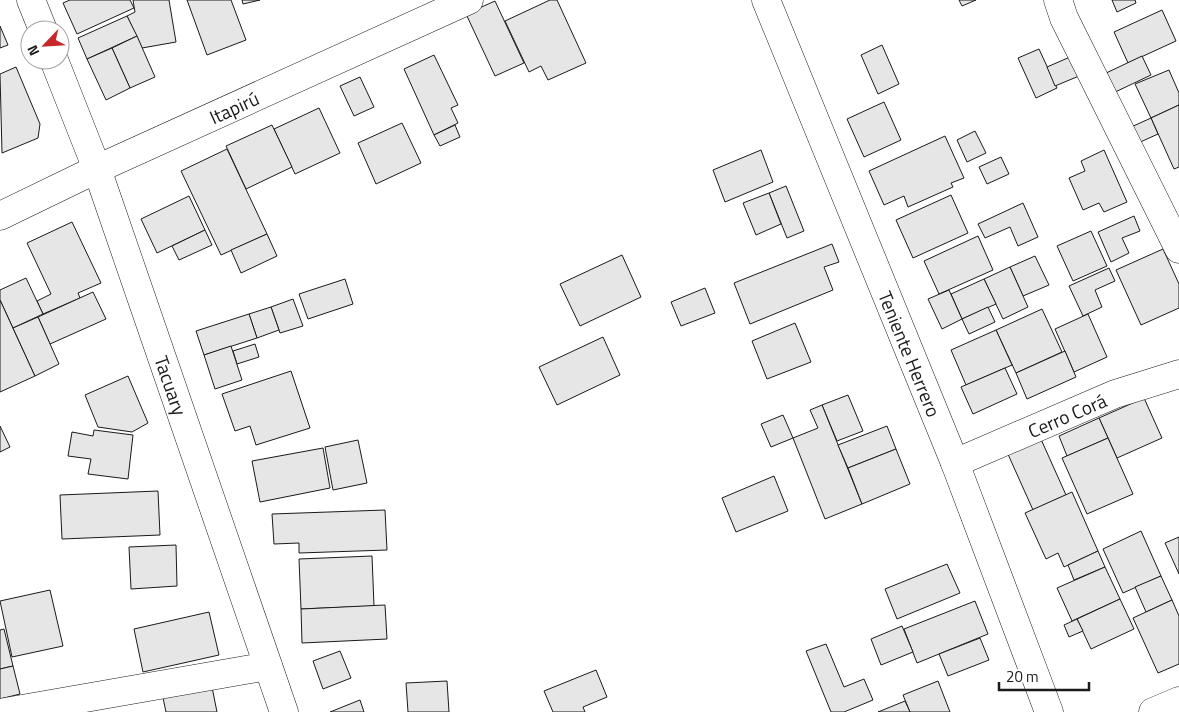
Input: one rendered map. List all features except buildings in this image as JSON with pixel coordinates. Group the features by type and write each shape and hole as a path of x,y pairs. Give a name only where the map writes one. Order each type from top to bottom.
{"street":[{"path":"31,0 38,20"},
{"name":"Itapirú","path":"0,216 97,169 469,0"},
{"name":"Teniente Herrero","path":"766,0 955,463 1049,712"},
{"path":"1058,0 1064,18 1179,249"},
{"name":"Tacuary","path":"58,70 97,169 284,712"},
{"name":"Cerro Corá","path":"955,463 1115,394 1179,374"},
{"path":"6,712 268,666"},
{"path":"1153,712 1179,701"}]}
